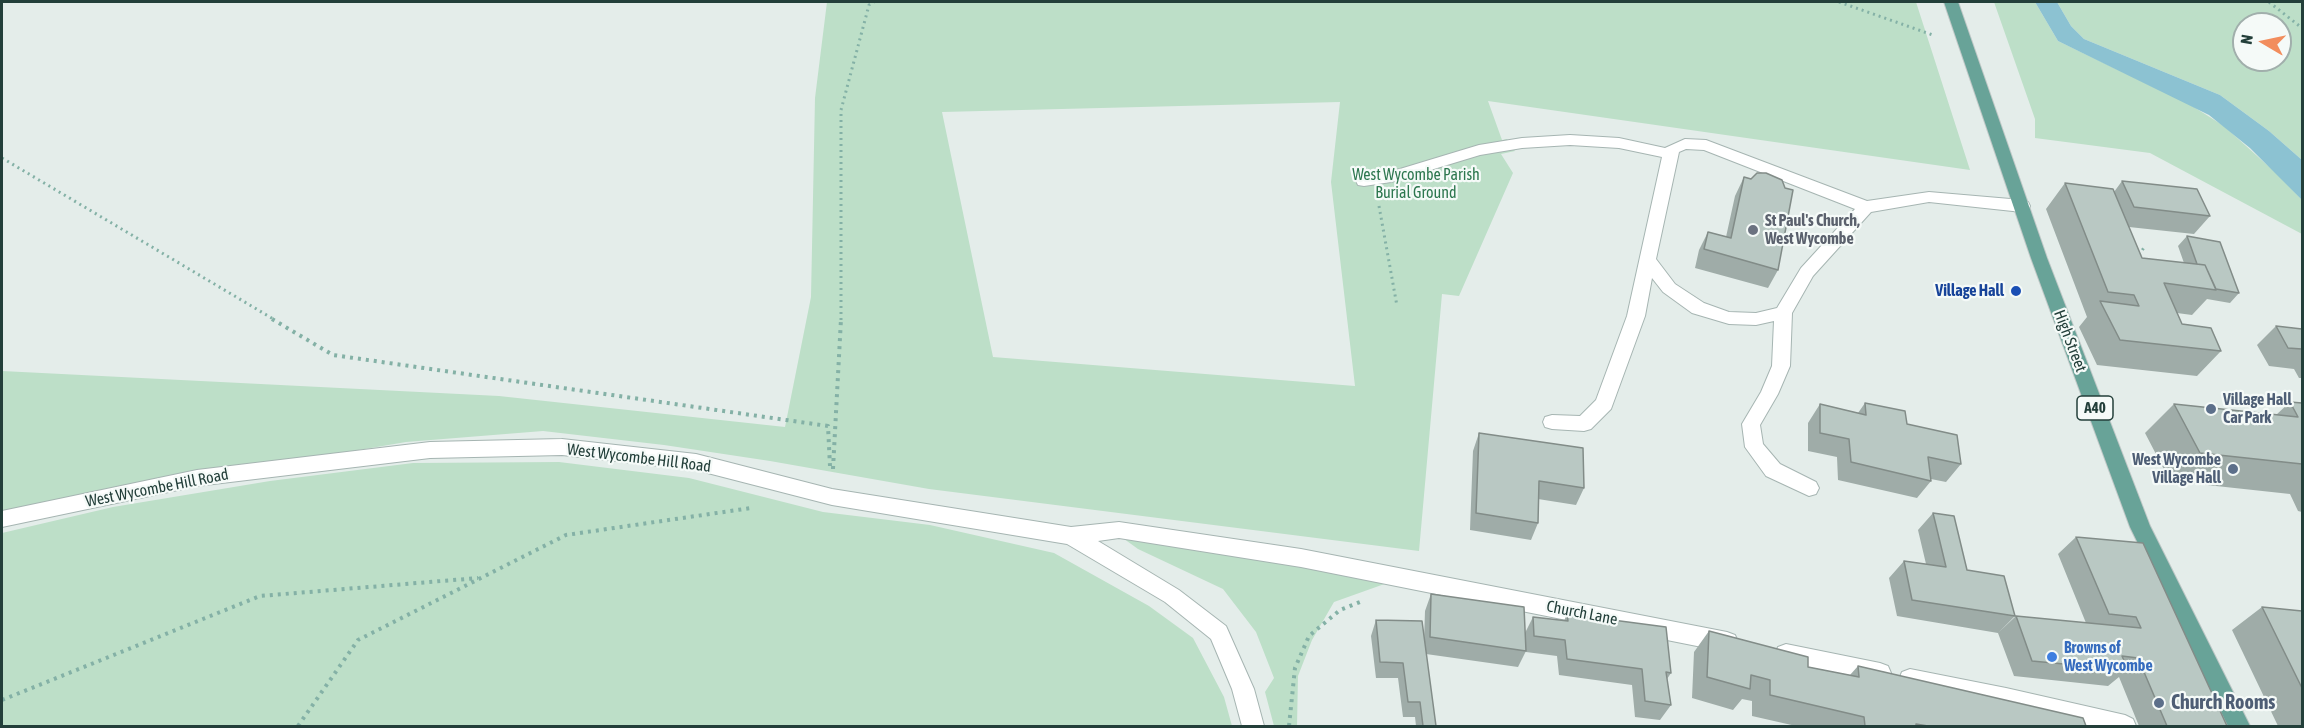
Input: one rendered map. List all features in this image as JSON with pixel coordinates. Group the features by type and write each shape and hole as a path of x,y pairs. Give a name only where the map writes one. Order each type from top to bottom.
{"main road":[{"name":"A40","path":"1951,2 1965,46"},
{"name":"High Street","path":"1965,46 2022,206 2038,258 2140,527 2239,726"}],"street":[{"path":"1369,181 1479,150 1522,143 1570,140 1619,143 1671,154"},
{"path":"1552,422 1584,424 1604,404 1636,316 1672,149 1685,144 1706,145 1866,207 1929,197 2022,206"},
{"path":"1809,488 1773,470 1754,447 1751,424 1769,394 1781,366 1784,314 1807,272 1866,207"},
{"path":"1647,260 1669,288 1698,308 1729,318 1756,319 1784,314"},
{"name":"West Wycombe Hill Road","path":"2,519 197,478 441,450 562,447 696,462 832,496 1071,536 1172,596 1220,633 1243,689 1253,726"},
{"name":"Church Lane","path":"1071,536 1119,530 1300,558 1742,645"},
{"path":"1765,650 2006,698 2125,726"}],"path":[{"path":"832,496 843,290 841,110 869,4 874,2"},
{"path":"1839,2 1965,46"},
{"path":"2269,2 2302,28"},
{"path":"2,158 333,355 828,426 832,496"},
{"path":"1369,181 1397,306"},
{"path":"2139,255 2145,246"},
{"path":"298,726 358,640 566,535 762,507"},
{"path":"2,700 260,596 482,578"},
{"path":"1289,726 1295,668 1309,636 1340,610 1368,599"}],"green space":[{"name":"West Wycombe Parish Burial Ground","path":"827,2 1916,2 1970,170 1488,101 1502,140 1507,139 1515,151 1501,154 1513,173 1459,296 1442,294 1419,551 929,489 664,445 543,431 406,442 2,511 2,371 499,396 785,427 811,297 815,98","holes":["1340,102 1331,182 1355,386 993,357 942,112"]},
{"path":"1994,2 2035,2 2058,41 2189,104 2224,126 2302,200 2302,234 2150,153 2035,138 2035,119"},
{"path":"2057,2 2302,2 2302,160 2269,131 2220,95 2084,39 2071,26"},
{"path":"559,462 689,478 823,512 930,525 1054,553 1149,606 1193,638 1224,697 1232,726 2,726 2,533 113,507 270,481 413,463"},
{"path":"1120,536 1390,582 1334,602 1312,640 1298,676 1297,726 1274,726 1265,692 1274,678 1256,632 1223,589 1138,549"}],"water":[{"path":"2035,2 2057,2 2071,26 2084,39 2220,95 2269,131 2302,160 2302,200 2250,148 2209,115 2058,41"}],"building":[{"name":"St Paul's Church, West Wycombe","path":"1757,173 1766,173 1782,180 1785,188 1793,190 1778,270 1704,249 1708,232 1731,238 1744,177 1751,179"},
{"path":"2122,181 2197,189 2210,216 2134,207"},
{"path":"2065,183 2113,189 2142,258 2205,265 2216,290 2164,283 2182,324 2211,328 2221,351 2120,340 2100,301 2139,306 2134,295 2108,292"},
{"path":"2187,236 2220,242 2239,293 2216,289 2205,265 2197,264"},
{"path":"2276,326 2302,329 2302,349 2288,348"},
{"path":"2290,402 2302,403 2302,464 2200,453 2174,404 2298,417"},
{"path":"1865,403 1905,411 1907,424 1957,435 1961,464 1928,457 1931,481 1851,462 1849,439 1820,433 1820,404 1866,415"},
{"path":"1479,433 1583,448 1584,488 1539,481 1538,523 1476,513"},
{"path":"1933,513 1954,516 1967,570 2004,576 2015,616 1912,600 1904,561 1946,567"},
{"path":"2076,537 2143,543 2227,726 2167,726 2138,658 2122,656 2128,670 2032,661 2016,616 2141,628 2136,617 2109,614"},
{"path":"1431,594 1524,607 1526,651 1430,637"},
{"path":"2262,607 2302,611 2302,688"},
{"path":"1567,614 1666,627 1671,673 1666,672 1671,705 1645,701 1642,669 1567,659 1565,640 1534,636 1533,617 1568,621"},
{"path":"1376,620 1422,621 1436,726 1423,726 1420,702 1408,702 1403,663 1380,662"},
{"path":"1709,631 1808,657 1808,667 1859,677 1858,666 2083,718 2086,726 1928,726 1916,724 1916,726 1865,726 1864,717 1770,695 1770,680 1751,675 1750,689 1707,677"}],"place":[{"name":"St Paul's Church, West Wycombe","path":"1753,230"},
{"name":"Village Hall","path":"2016,291"},
{"name":"Village Hall Car Park","path":"2211,409"},
{"name":"West Wycombe Village Hall","path":"2233,469"},
{"name":"Browns of West Wycombe","path":"2052,657"},
{"name":"Church Rooms","path":"2159,703"}]}
